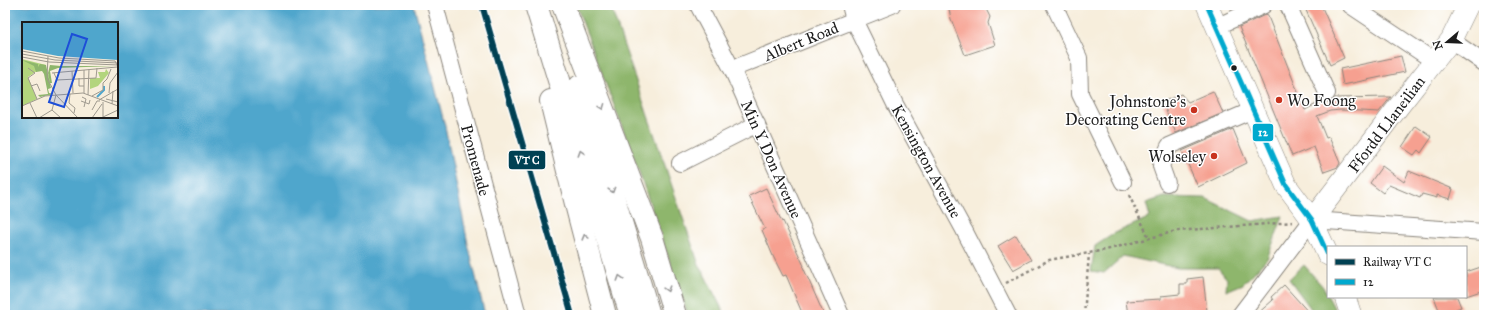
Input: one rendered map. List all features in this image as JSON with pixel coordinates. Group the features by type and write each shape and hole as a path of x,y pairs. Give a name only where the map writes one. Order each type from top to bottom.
{"highway":[{"path":"529,5 577,208 605,315"},
{"path":"536,5 631,315"},
{"path":"555,5 649,315"},
{"path":"563,5 652,238 675,315"}],"main road":[{"path":"1207,5 1286,185 1312,220 1327,253"},
{"name":"Ffordd Llaneilian","path":"1312,220 1451,40 1468,5"},
{"path":"1345,298 1351,315"}],"street":[{"name":"Promenade","path":"435,5 518,315"},
{"name":"Min Y Don Avenue","path":"698,5 732,69 841,315"},
{"name":"Albert Road","path":"732,69 852,12 892,5"},
{"path":"1054,5 1079,58 1080,94 1123,182"},
{"path":"1216,27 1264,5"},
{"path":"1288,5 1327,93"},
{"path":"1350,5 1434,61"},
{"name":"Kensington Avenue","path":"852,12 894,104 996,288 1008,315"},
{"path":"1451,40 1484,63"},
{"path":"1167,183 1161,166 1169,146 1253,110"},
{"path":"680,163 757,124"},
{"path":"1240,315 1312,220 1484,232"}],"path":[{"path":"1123,182 1149,238"},
{"path":"996,288 1049,260 1088,254 1176,230 1312,220"},
{"path":"1084,315 1088,254"}],"green space":[{"path":"576,5 610,5 698,262 725,315 688,315 637,166"},
{"path":"1164,197 1205,198 1252,221 1283,216 1267,259 1243,284 1226,291 1227,279 1218,268 1178,268 1123,256 1104,273 1091,271 1095,246 1115,233 1150,217 1146,203"},
{"path":"1304,265 1323,287 1327,294 1327,298 1329,298 1338,315 1313,315 1314,313 1289,279"}],"water":[{"path":"5,5 414,5 445,126 468,244 485,315 5,315"}],"building":[{"path":"957,5 984,5 990,17 988,23 995,45 965,55 951,19 949,9 957,8"},
{"path":"1313,5 1321,5 1344,58 1330,65 1305,8"},
{"path":"1267,14 1305,110 1322,101 1330,102 1335,98 1391,97 1379,112 1341,110 1330,111 1317,116 1326,138 1329,137 1340,163 1338,167 1324,172 1314,147 1292,156 1239,27"},
{"path":"1401,56 1405,72 1343,85 1340,69"},
{"name":"Johnstone's Decorating Centre","path":"1213,91 1223,113 1176,133 1162,102 1181,94 1188,102"},
{"path":"1416,126 1432,137 1421,153 1418,150 1414,155 1402,147"},
{"name":"Wolseley","path":"1233,129 1247,163 1198,187 1182,151"},
{"path":"1382,166 1404,182 1409,171 1453,189 1450,199 1437,195 1437,198 1422,194 1420,198 1389,185 1383,193 1370,183"},
{"path":"766,188 804,266 803,267 824,315 803,315 786,275 783,276 773,256 762,230 765,229 749,196"},
{"path":"1016,235 1031,260 1013,270 998,246"},
{"path":"1484,266 1484,290 1467,296 1467,272"},
{"path":"1203,277 1207,311 1188,315 1128,315 1126,301 1161,299 1161,296 1180,294 1180,284 1187,284 1187,279"},
{"path":"1284,285 1311,315 1256,315 1273,300 1271,297"},
{"path":"1434,298 1457,298 1461,307 1456,309 1458,315 1441,315"}],"transit line":[{"path":"482,5 572,315"},
{"name":"12","path":"1207,5 1286,185 1312,220 1327,253"}],"place":[{"name":"Wo Foong","path":"1279,100"},
{"name":"Johnstone's Decorating Centre","path":"1194,110"},
{"name":"Wolseley","path":"1214,156"}]}
